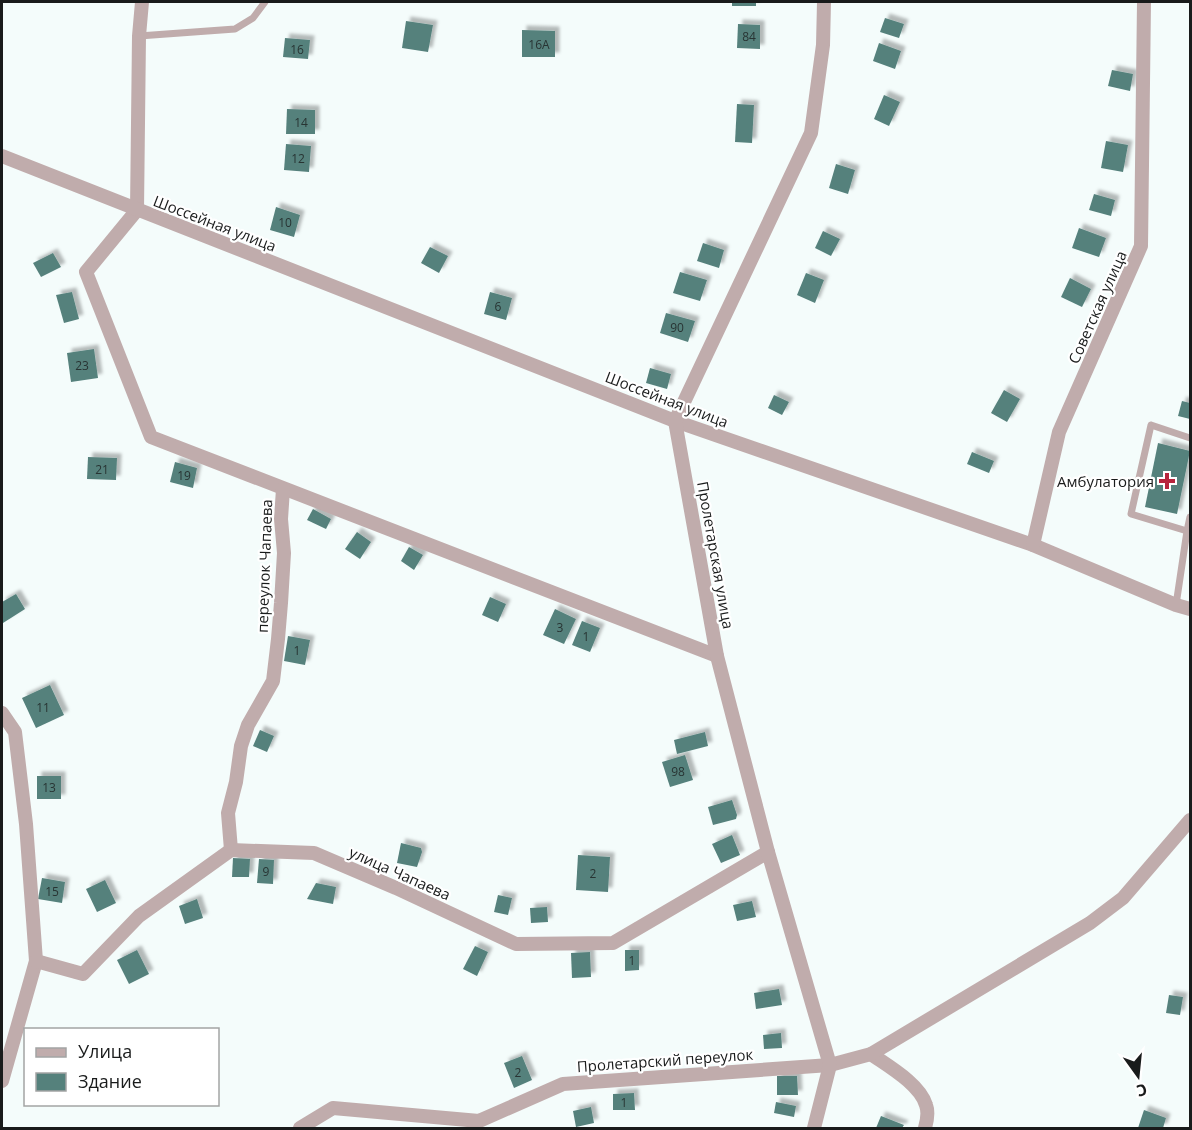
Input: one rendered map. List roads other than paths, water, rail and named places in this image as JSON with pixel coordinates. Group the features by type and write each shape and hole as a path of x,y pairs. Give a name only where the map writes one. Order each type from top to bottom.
{"street":[{"path":"136,210 142,2"},
{"path":"675,421 811,133 823,45 824,2"},
{"name":"Советская улица","path":"1033,545 1059,432 1142,246 1144,2"},
{"name":"Шоссейная улица","path":"2,156 675,421 1033,545 1176,605 1191,609"},
{"name":"Шоссейная улица","path":"136,210 86,272 151,437 717,656"},
{"name":"Пролетарская улица","path":"675,421 717,656 768,852 830,1065"},
{"name":"переулок Чапаева","path":"231,850 228,813 236,782 241,746 248,725 273,681 282,593 283,489"},
{"path":"2,713 15,732 26,824 36,961 2,1081"},
{"name":"Пролетарский переулок","path":"300,1128 333,1108 479,1121 563,1083 830,1065 871,1054 1090,923 1123,898 1191,820"},
{"path":"36,961 83,974 140,916 231,850"},
{"name":"улица Чапаева","path":"231,850 314,854 396,888 516,944 613,943 768,852"},
{"path":"871,1054 906,1079 917,1090 926,1104 928,1117 925,1128"},
{"path":"814,1128 830,1065"}],"lane":[{"path":"140,36 235,28 253,18 265,2"},
{"path":"1187,531 1131,514 1151,425 1191,438"},
{"path":"1176,605 1191,517"}],"place":[{"name":"Амбулатория","path":"1167,481"}]}
